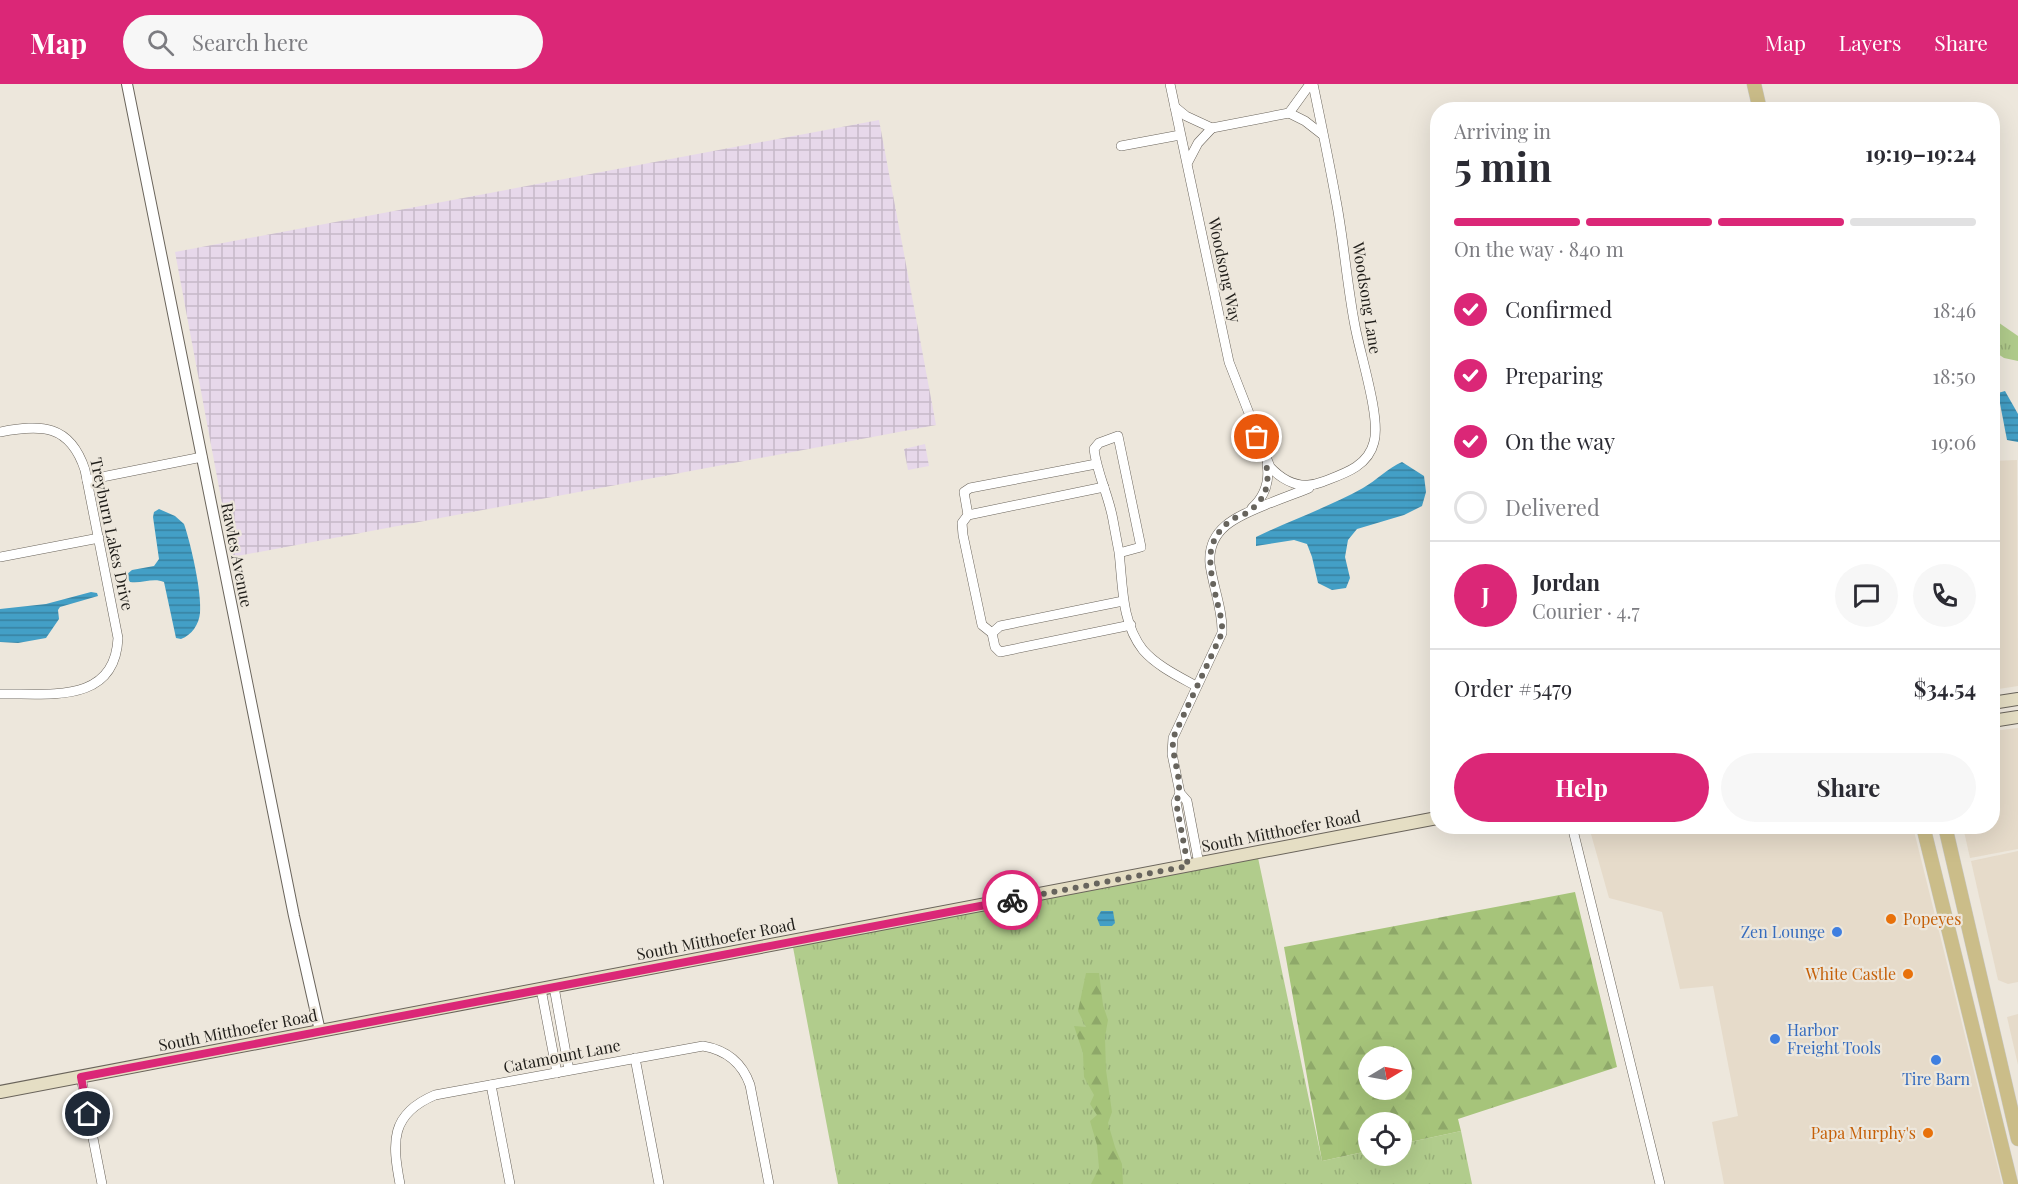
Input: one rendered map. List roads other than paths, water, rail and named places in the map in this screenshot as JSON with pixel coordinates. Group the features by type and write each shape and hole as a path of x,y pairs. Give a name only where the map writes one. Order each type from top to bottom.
{"main road":[{"path":"1754,84 1758,102"},
{"path":"2000,702 2018,699"},
{"path":"2000,720 2018,717"},
{"name":"South Mitthoefer Road","path":"0,1092 1430,819"},
{"path":"1925,834 2011,1184"},
{"path":"1947,834 2018,1139"}],"street":[{"name":"Rawles Avenue","path":"127,84 294,915 320,1031"},
{"name":"Woodsong Way","path":"1170,84 1229,362 1266,460 1268,476 1261,499 1245,514 1230,521 1220,531 1211,550 1210,564 1222,631 1219,642 1173,738 1172,754 1180,794 1187,801 1193,865"},
{"path":"1289,113 1312,84"},
{"name":"Woodsong Lane","path":"1245,514 1351,470 1362,463 1373,447 1376,432 1354,325 1336,200 1312,84"},
{"path":"1175,107 1186,116 1212,128"},
{"path":"1188,163 1198,142 1212,128 1289,113 1323,135"},
{"path":"1121,146 1180,135"},
{"name":"Treyburn Lakes Drive","path":"0,432 31,426 41,427 57,432 78,452 85,470 118,638 117,653 108,671 93,685 74,693 0,694"},
{"path":"1119,553 1141,547 1118,436 1099,443 1094,449 1096,464 1112,512 1119,553 1123,601 1137,640 1151,657 1196,686"},
{"path":"87,480 202,457"},
{"name":"Woodsong Lane","path":"1266,460 1276,474 1288,482 1301,485 1316,484"},
{"path":"968,515 964,492 970,488 1096,464"},
{"path":"1104,487 968,515 962,523 968,558 982,625 992,633 995,647 1000,652 1131,625"},
{"path":"0,557 99,538"},
{"path":"992,633 1000,626 1123,601"},
{"path":"1574,834 1660,1184"},
{"path":"547,988 569,1070"},
{"path":"547,988 557,1073"},
{"name":"Catamount Lane","path":"400,1184 395,1141 405,1116 415,1106 435,1095 695,1047 712,1048 730,1056 743,1069 750,1085 769,1184"},
{"path":"635,1058 659,1184"},
{"path":"81,1077 102,1184"},
{"path":"491,1085 510,1184"}],"water":[{"path":"2005,391 2018,414 2018,442 2007,440 2000,392"},
{"path":"1402,462 1424,476 1426,492 1422,506 1404,515 1357,529 1348,540 1345,557 1350,578 1346,588 1332,590 1318,583 1307,544 1294,540 1256,546 1256,537 1350,495"},
{"path":"159,509 175,516 184,524 198,581 199,617 192,632 181,639 176,638 164,582 156,580 130,582 126,575 132,570 154,566 159,559 153,517 154,512"},
{"path":"91,592 97,593 98,596 60,607 59,619 46,638 18,643 0,642 0,609 46,604"},
{"path":"1101,911 1113,911 1115,923 1112,926 1100,926 1097,918"}],"place":[{"name":"Popeyes","path":"1891,919"},
{"name":"Zen Lounge","path":"1837,932"},
{"name":"White Castle","path":"1908,974"},
{"name":"Harbor Freight Tools","path":"1775,1039"},
{"name":"Tire Barn","path":"1936,1060"},
{"name":"Papa Murphy's","path":"1928,1133"}]}
